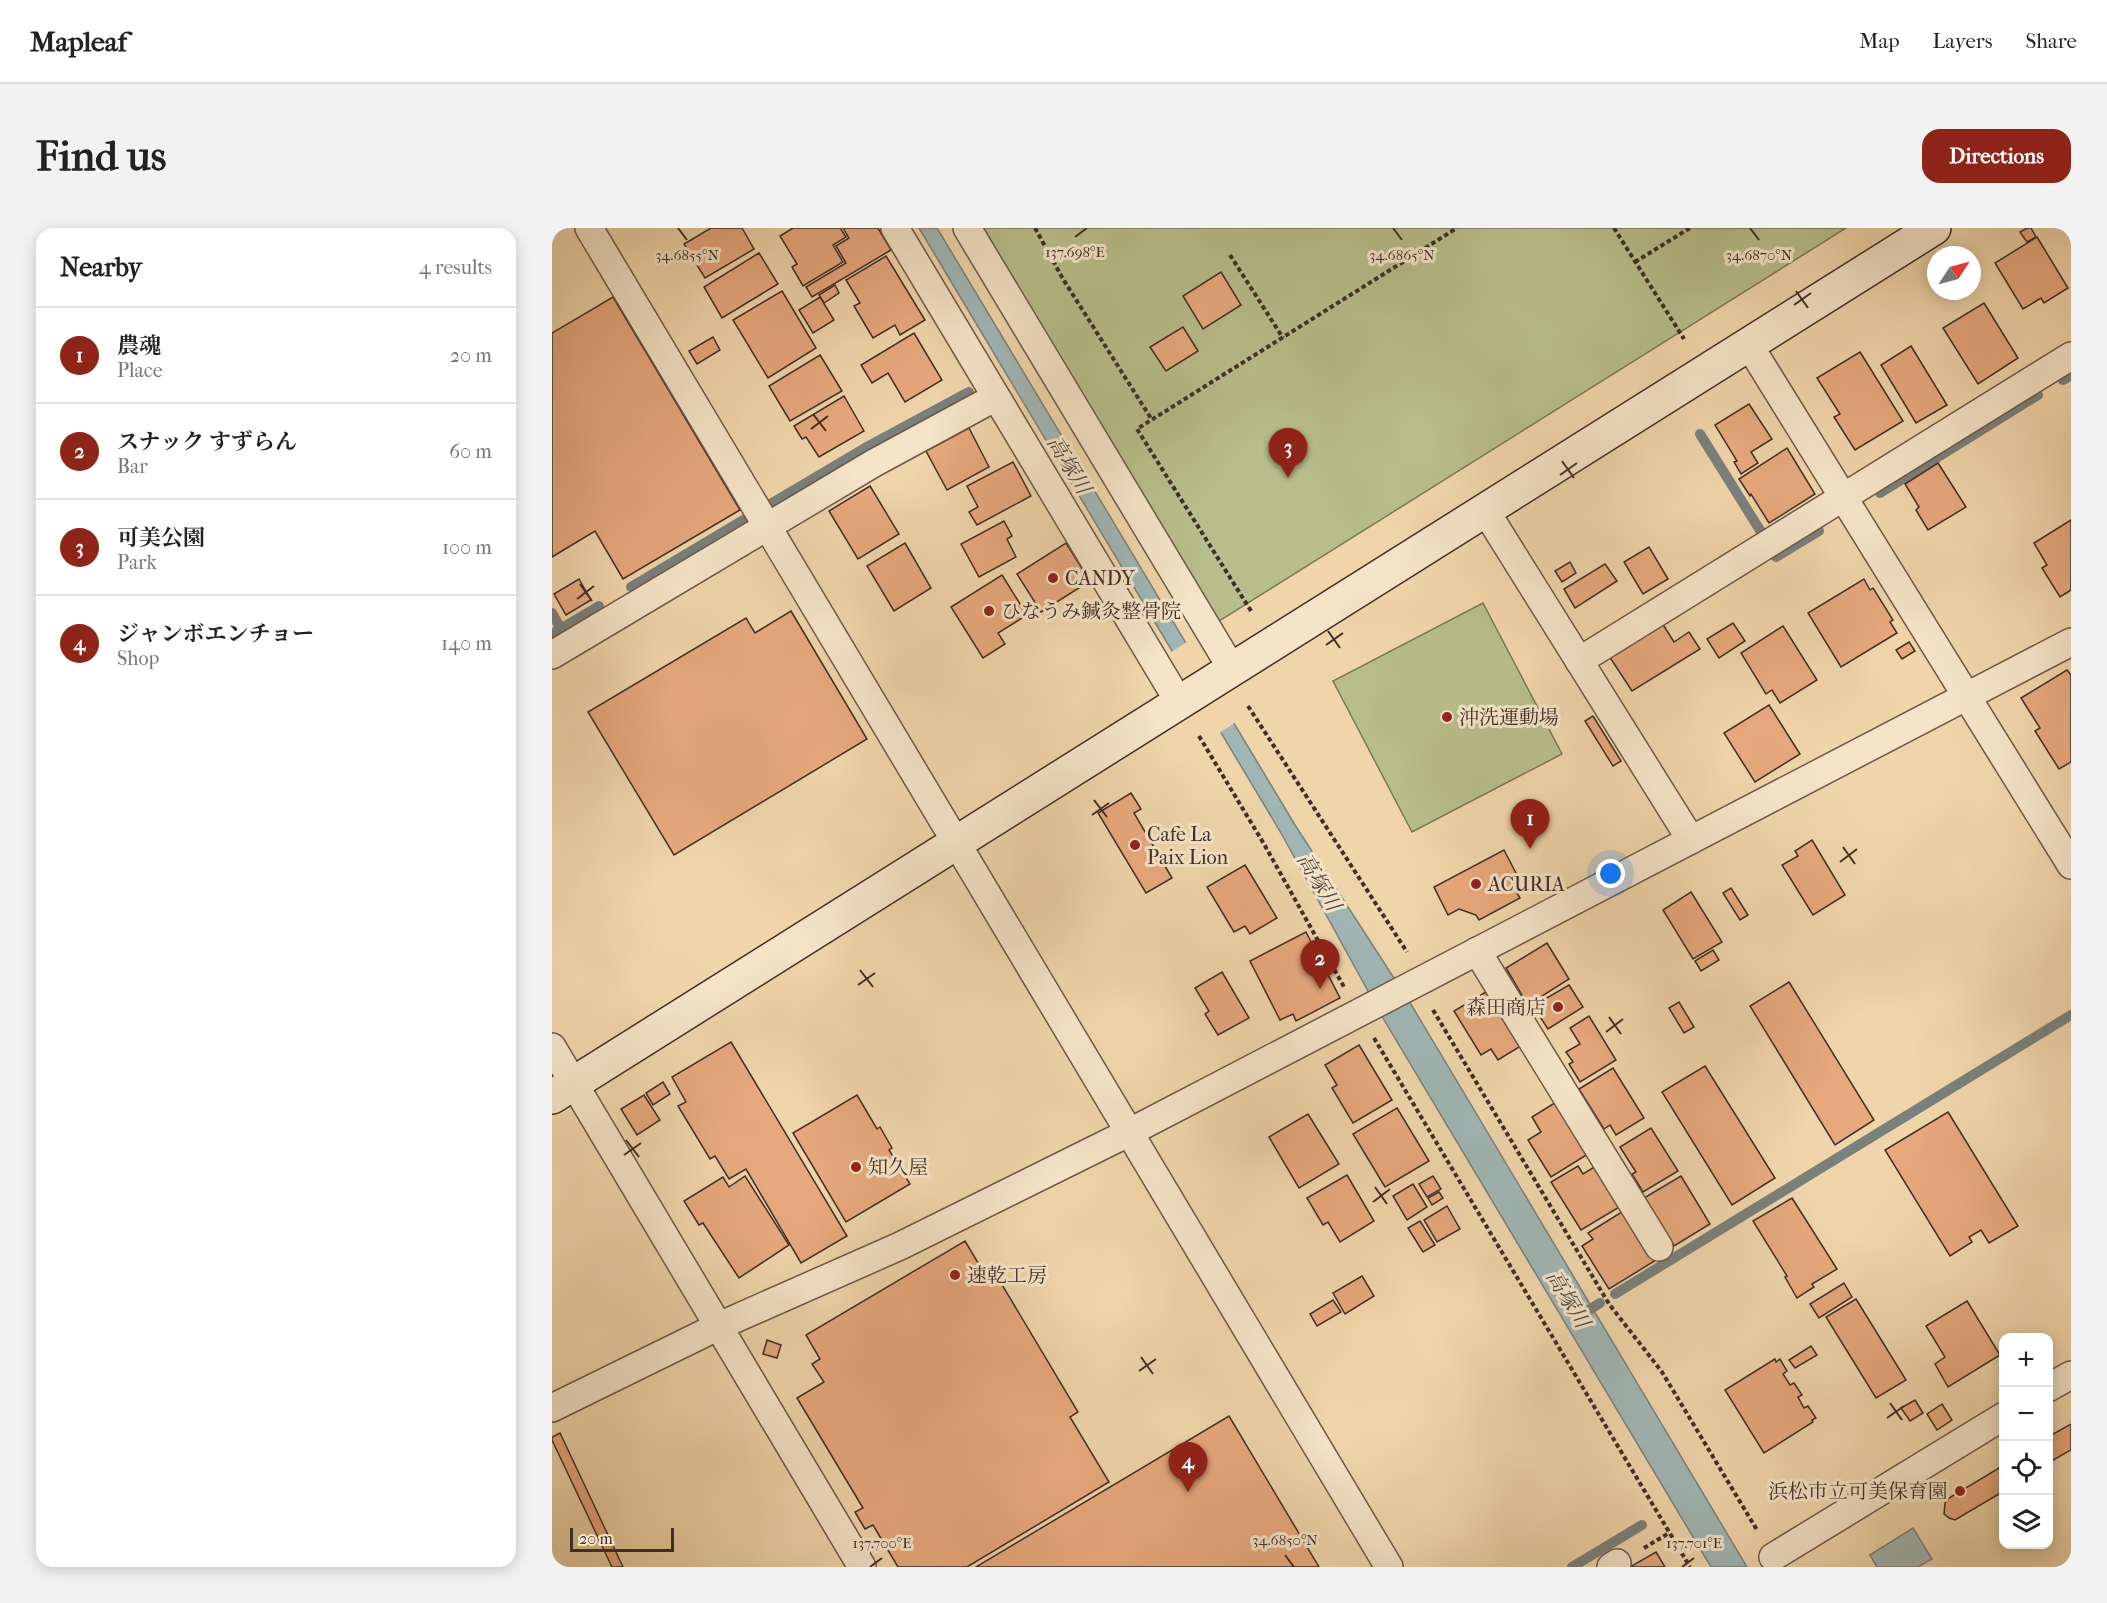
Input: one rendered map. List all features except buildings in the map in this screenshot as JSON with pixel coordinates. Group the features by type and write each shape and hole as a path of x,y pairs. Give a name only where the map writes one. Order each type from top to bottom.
{"street":[{"path":"589,228 1389,1567"},
{"path":"895,228 996,397 1183,700"},
{"path":"967,228 1225,673"},
{"path":"563,1090 1934,228"},
{"path":"1749,345 2071,865"},
{"path":"1579,661 2071,356"},
{"path":"552,655 874,463 996,397"},
{"path":"1485,510 1691,840"},
{"path":"552,1408 718,1326 900,1245 1130,1132 2071,642"},
{"path":"1478,951 1659,1247"},
{"path":"552,1047 563,1090 718,1326 862,1567"},
{"path":"2051,1387 2071,1375"},
{"path":"1773,1557 1999,1419"}],"path":[{"path":"1035,228 1152,420"},
{"path":"1251,611 1137,429 1457,228"},
{"path":"1614,228 1684,339"},
{"path":"1635,262 1690,228"},
{"path":"1230,255 1283,338"},
{"path":"1248,706 1417,982 1609,1304 1662,1372 1773,1557"},
{"path":"1199,736 1690,1567"}],"green space":[{"path":"979,228 1846,228 1216,623"},
{"name":"沖洗運動場","path":"1483,603 1562,754 1412,832 1333,681"}],"water":[{"name":"高塚川","path":"919,228 937,228 1295,825 1412,1006 1747,1567 1711,1567 1384,1020 1281,833"},
{"path":"1913,1528 1932,1559 1918,1567 1877,1567 1870,1555"}],"pier":[{"path":"1188,641 1236,722 1218,734 1170,653"}],"waterway":[{"path":"2063,380 2071,375"},
{"path":"772,503 865,448 969,392"},
{"path":"1880,493 2038,395"},
{"path":"1700,434 1763,535"},
{"path":"631,587 745,519"},
{"path":"1774,552 1776,557 1819,531"},
{"path":"552,634 599,606"},
{"path":"552,613 561,629"},
{"path":"1615,1294 2071,1015"},
{"name":"高塚川","path":"1580,1316 1600,1303"},
{"path":"1572,1567 1642,1525"}],"place":[{"name":"可美公園","path":"1288,478"},
{"name":"CANDY","path":"1053,578"},
{"name":"ひなうみ鍼灸整骨院","path":"989,611"},
{"name":"沖洗運動場","path":"1447,717"},
{"name":"Cafe La Paix Lion","path":"1135,845"},
{"name":"農魂","path":"1530,849"},
{"name":"ACURIA","path":"1476,884"},
{"name":"スナック すずらん","path":"1320,989"},
{"name":"森田商店","path":"1558,1007"},
{"name":"知久屋","path":"856,1167"},
{"name":"速乾工房","path":"955,1275"},
{"name":"浜松市立可美保育園","path":"1960,1491"},
{"name":"ジャンボエンチョー","path":"1188,1492"}]}
